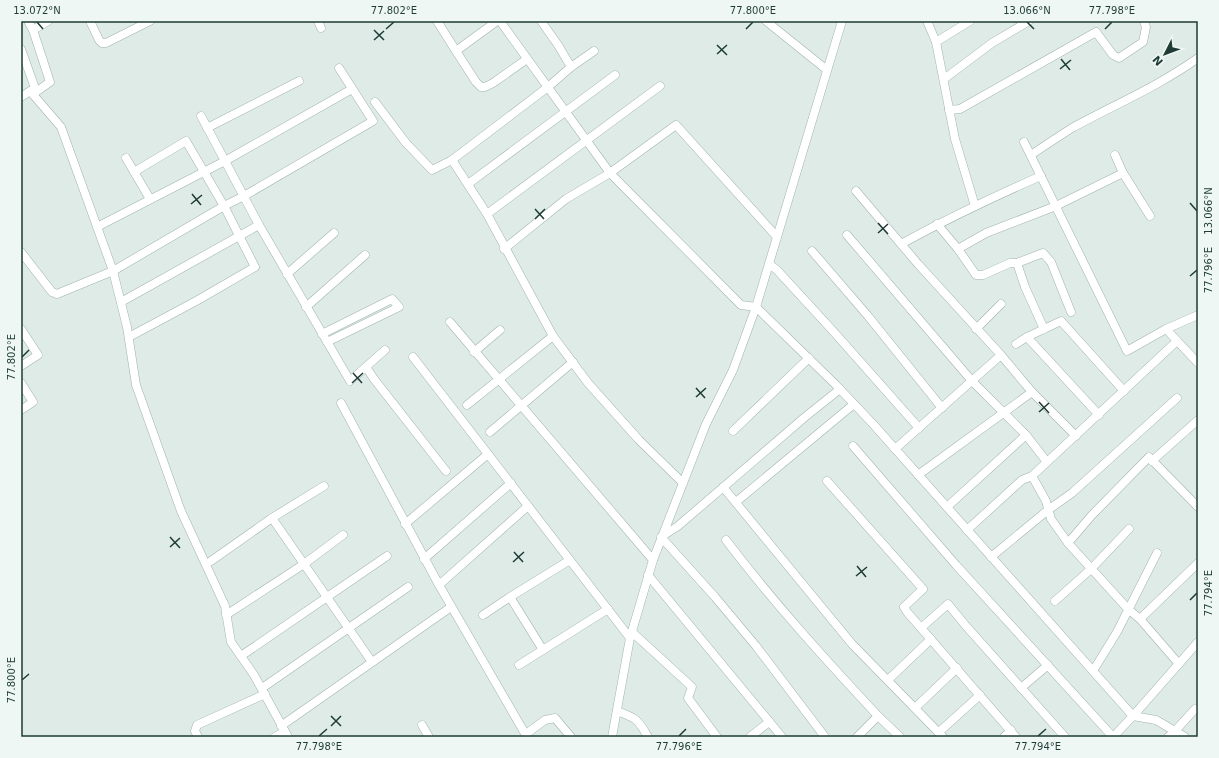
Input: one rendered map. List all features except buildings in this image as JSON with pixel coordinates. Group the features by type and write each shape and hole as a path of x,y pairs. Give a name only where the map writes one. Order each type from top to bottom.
{"street":[{"path":"21,97 30,91 34,93 50,82 33,30 28,21"},
{"path":"33,30 48,21"},
{"path":"90,21 102,43 106,43 150,21"},
{"path":"437,21 476,82 482,87 494,83 527,59"},
{"path":"456,51 498,21 610,173 741,305 756,308 840,389 1133,716 1156,720 1185,737"},
{"path":"541,21 571,67"},
{"path":"766,21 827,70"},
{"path":"612,737 631,635 648,575 706,424 733,370 756,308 842,21"},
{"path":"927,21 936,42 955,139 975,206"},
{"path":"936,42 970,21"},
{"path":"944,79 992,43 1029,21"},
{"path":"949,110 960,109 1096,32 1113,55 1119,58 1142,42 1146,27 1144,21"},
{"path":"21,49 34,93 60,126 113,271 129,337 136,385 181,511 225,606 231,642 265,690 282,726 281,736"},
{"path":"375,102 406,143 432,170 452,160 548,87 571,67 594,51"},
{"path":"1031,155 1073,128 1143,91 1198,58"},
{"path":"21,252 52,292 57,294 113,271 224,206 244,196 373,121 339,68"},
{"path":"468,184 616,75"},
{"path":"207,128 299,81"},
{"path":"487,214 660,86"},
{"path":"97,227 225,161 352,90"},
{"path":"201,116 259,225 350,381 386,350"},
{"path":"504,248 566,199 610,173 676,126 777,236"},
{"path":"129,337 255,267 224,206 186,141 134,172"},
{"path":"1024,142 1127,351 1166,329 1198,315"},
{"path":"1115,155 1123,173 1150,216"},
{"path":"126,158 150,199"},
{"path":"452,160 487,214 504,248 553,336 588,383 639,440 683,483"},
{"path":"958,249 986,233 1056,206 1123,173"},
{"path":"901,244 936,224 1041,176"},
{"path":"856,191 1032,392 1076,436"},
{"path":"936,224 958,249 976,275 983,275 1010,263 1017,263 1043,253 1051,262 1071,312"},
{"path":"121,302 259,225"},
{"path":"288,274 334,233"},
{"path":"847,235 972,381 1004,412 1048,462"},
{"path":"812,251 868,316 942,408"},
{"path":"306,307 365,255"},
{"path":"1017,263 1025,287 1044,329"},
{"path":"769,264 777,270 828,325 919,428"},
{"path":"322,334 392,299 398,307 327,342"},
{"path":"976,328 1001,304"},
{"path":"1016,344 1026,337 1061,321 1124,391"},
{"path":"450,322 474,352 653,560"},
{"path":"21,329 38,355 21,366"},
{"path":"1166,329 1198,363"},
{"path":"474,352 500,330"},
{"path":"467,405 553,336"},
{"path":"1026,337 1099,415"},
{"path":"967,530 1022,480 1032,476 1048,462 1177,341"},
{"path":"895,449 1001,355"},
{"path":"413,357 608,609 631,635 692,687 688,698 717,737"},
{"path":"733,431 809,358"},
{"path":"490,432 522,407 573,362"},
{"path":"366,367 446,471"},
{"path":"21,383 34,402 21,410"},
{"path":"662,538 840,389"},
{"path":"918,475 1032,392"},
{"path":"991,557 1048,510 1072,493 1177,398"},
{"path":"341,403 424,559 526,735 545,720 555,718 571,737"},
{"path":"736,502 854,404"},
{"path":"1152,461 1198,420"},
{"path":"947,507 1026,436"},
{"path":"853,446 956,565 1113,737 1198,642"},
{"path":"405,524 488,454"},
{"path":"1068,543 1092,515 1149,458 1198,507"},
{"path":"1032,476 1046,501 1051,519 1068,543 1128,609 1140,619 1179,664"},
{"path":"827,481 922,589 904,607 1014,734 1004,737"},
{"path":"424,559 511,483"},
{"path":"211,561 272,518 324,486"},
{"path":"723,487 852,644 941,735 980,695"},
{"path":"439,585 528,506"},
{"path":"272,518 372,662"},
{"path":"1054,601 1091,568 1129,529"},
{"path":"226,615 304,564 343,536"},
{"path":"662,538 756,646 825,737"},
{"path":"726,540 753,577 798,628 878,716 900,737"},
{"path":"1093,671 1117,632 1157,553"},
{"path":"241,656 387,556"},
{"path":"483,615 570,560"},
{"path":"1140,619 1198,563"},
{"path":"648,575 782,737"},
{"path":"198,737 195,731 198,725 265,690 348,627 408,587"},
{"path":"510,597 543,650"},
{"path":"922,628 948,604 1065,737"},
{"path":"282,726 451,607"},
{"path":"519,665 608,609"},
{"path":"888,680 931,639"},
{"path":"1021,688 1048,665"},
{"path":"915,708 957,668"},
{"path":"1168,737 1176,731 1195,709"},
{"path":"616,711 635,717 644,728 648,737"},
{"path":"857,737 878,716"},
{"path":"750,737 769,722"},
{"path":"422,725 429,737"}]}
